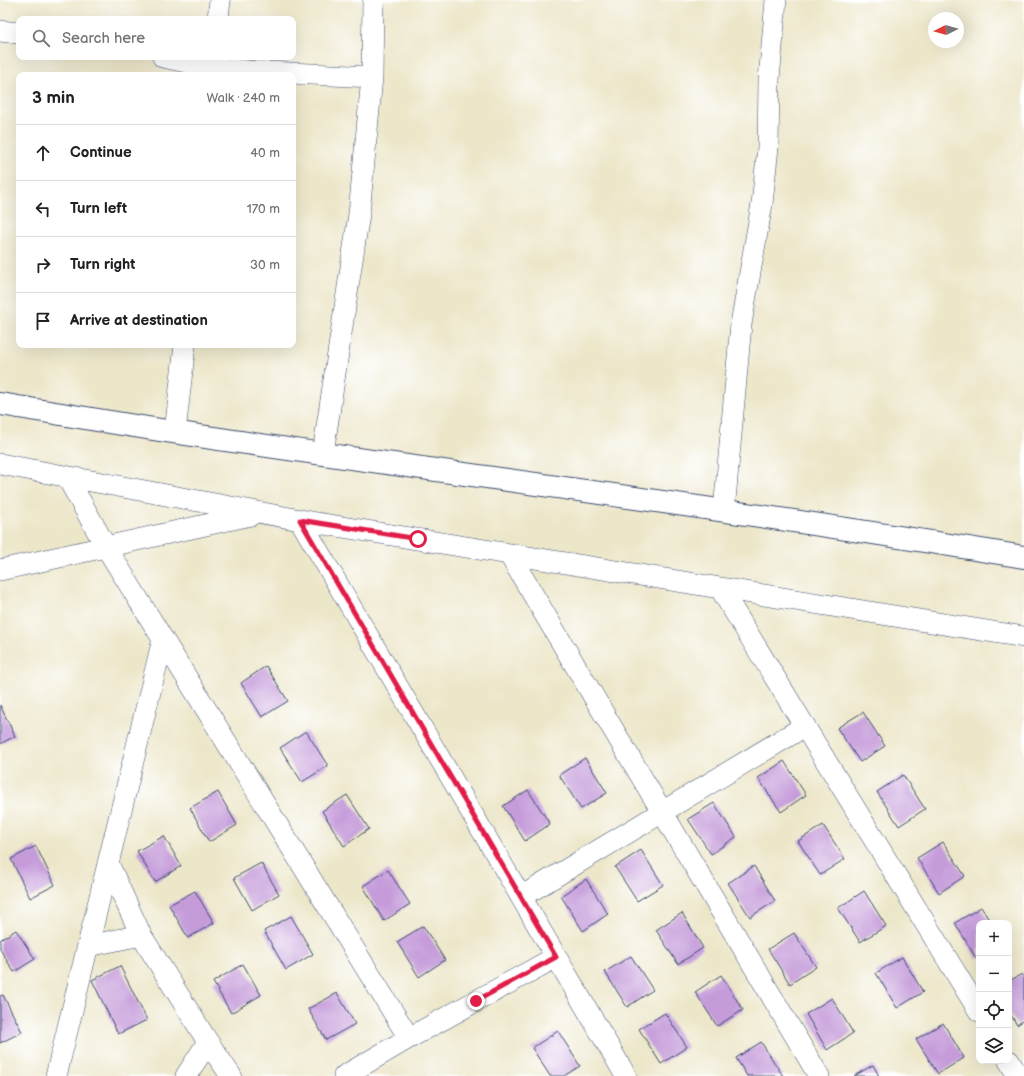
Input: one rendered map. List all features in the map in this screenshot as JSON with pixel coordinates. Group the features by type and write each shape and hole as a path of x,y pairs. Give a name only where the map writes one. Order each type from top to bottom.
{"street":[{"path":"218,16 220,0"},
{"path":"323,453 359,214 372,76 373,0"},
{"path":"724,511 741,324 762,204 768,147 769,80 776,0"},
{"path":"0,31 16,33"},
{"path":"178,60 248,71 273,72"},
{"path":"296,73 372,76"},
{"path":"175,432 185,348"},
{"path":"0,404 175,432 724,511 1024,557"},
{"path":"0,464 300,520 1024,637"},
{"path":"67,477 106,547 409,1038"},
{"path":"0,570 261,512"},
{"path":"300,520 626,1076"},
{"path":"509,554 819,1076"},
{"path":"720,588 976,1006"},
{"path":"56,1076 163,639"},
{"path":"521,897 805,726"},
{"path":"108,863 141,935 231,1076"},
{"path":"88,946 141,935"},
{"path":"344,1076 409,1038 556,957"},
{"path":"186,1076 208,1042"},
{"path":"1011,1064 1018,1076"}],"building":[{"path":"266,666 288,701 262,717 241,683"},
{"path":"0,705 15,736 0,744"},
{"path":"863,712 885,746 860,762 837,728"},
{"path":"306,731 328,766 302,782 280,748"},
{"path":"585,758 607,793 581,809 559,775"},
{"path":"784,761 806,795 781,812 758,778"},
{"path":"903,775 925,809 899,826 877,792"},
{"path":"528,790 550,824 525,841 503,806"},
{"path":"218,792 237,825 209,842 190,808"},
{"path":"347,795 369,829 344,846 322,811"},
{"path":"714,803 736,837 711,854 688,819"},
{"path":"823,825 845,859 820,875 798,841"},
{"path":"164,836 181,866 155,882 137,851"},
{"path":"943,842 965,876 939,893 917,858"},
{"path":"36,846 55,885 30,898 11,859"},
{"path":"641,850 663,885 637,901 615,867"},
{"path":"261,863 279,894 252,910 234,878"},
{"path":"754,866 775,901 750,917 728,883"},
{"path":"388,870 410,904 384,921 363,886"},
{"path":"586,879 608,914 583,931 561,896"},
{"path":"195,891 214,923 188,938 169,905"},
{"path":"864,891 886,926 860,942 838,908"},
{"path":"981,907 989,920 976,920 976,958 955,923"},
{"path":"682,913 703,948 678,964 656,930"},
{"path":"291,916 313,954 286,970 264,931"},
{"path":"423,926 445,960 419,977 397,942"},
{"path":"16,930 35,959 14,972 0,949 0,940"},
{"path":"794,933 816,967 790,984 768,949"},
{"path":"631,956 653,990 627,1007 605,972"},
{"path":"902,957 923,992 897,1008 876,973"},
{"path":"243,964 261,995 231,1013 213,982"},
{"path":"120,966 147,1020 118,1034 92,980"},
{"path":"1022,974 1024,978 1024,1020 1017,1025 1012,1017 1012,979"},
{"path":"721,975 743,1010 717,1026 695,992"},
{"path":"337,993 355,1024 326,1040 308,1009"},
{"path":"3,995 22,1032 0,1043 0,996"},
{"path":"832,998 853,1033 827,1050 806,1014"},
{"path":"665,1013 687,1047 661,1064 639,1029"},
{"path":"943,1023 964,1058 938,1074 916,1039"},
{"path":"558,1031 580,1066 564,1076 550,1076 532,1048"},
{"path":"761,1042 783,1076 747,1076 736,1058"},
{"path":"873,1065 879,1076 854,1076"}],"route":[{"path":"418,539 300,520 556,957 476,1001"}]}
